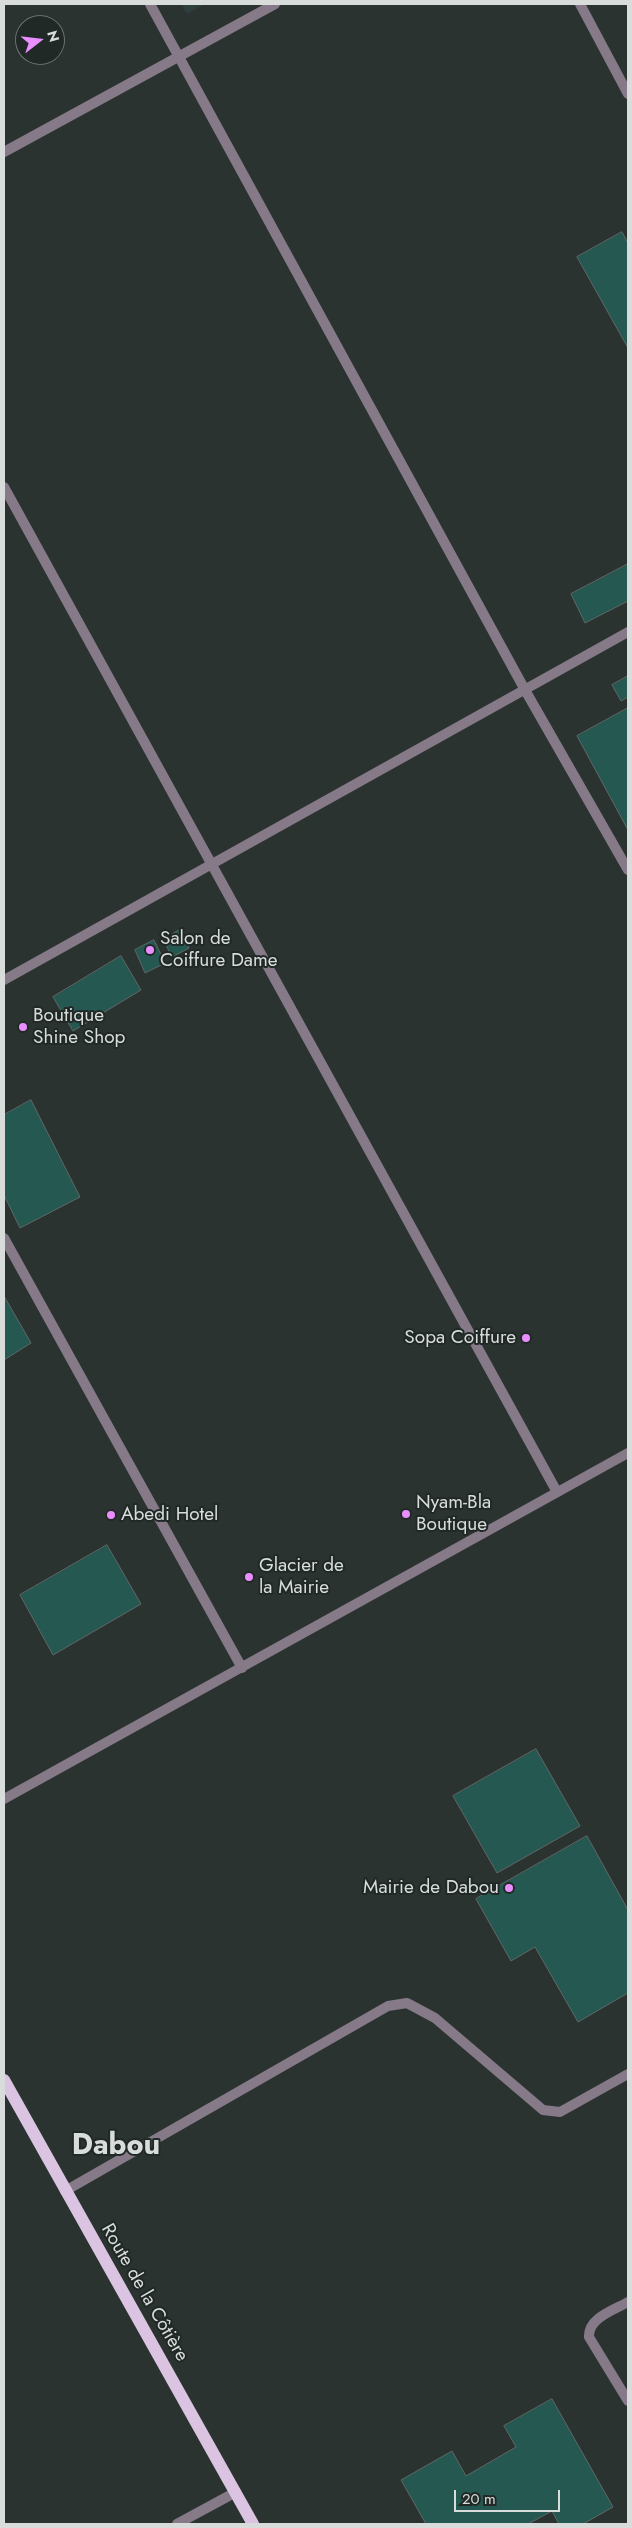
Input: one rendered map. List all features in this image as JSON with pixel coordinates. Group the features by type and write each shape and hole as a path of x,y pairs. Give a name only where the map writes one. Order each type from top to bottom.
{"main road":[{"name":"Route de la Côtière","path":"4,2080 253,2524"}],"street":[{"path":"150,4 525,690 628,870"},
{"path":"4,152 275,4"},
{"path":"580,4 628,94"},
{"path":"4,487 557,1492"},
{"path":"4,980 628,632"},
{"path":"4,1238 242,1668"},
{"path":"4,1799 628,1453"},
{"path":"65,2191 388,2006 407,2003 435,2018 544,2110 560,2112 628,2074"},
{"path":"628,2302 593,2322 589,2329 589,2338 628,2401"},
{"path":"177,2524 236,2492"}],"shaded area":[{"path":"181,4 205,4 187,14"}],"building":[{"path":"622,232 628,243 628,348 577,257"},
{"path":"628,564 628,601 585,623 571,594"},
{"path":"628,676 628,697 621,701 612,685"},
{"path":"628,708 628,830 577,736"},
{"path":"180,930 189,948 172,957 163,939"},
{"path":"154,940 165,963 145,973 135,950"},
{"path":"121,956 141,990 73,1031 53,997"},
{"path":"31,1100 80,1197 20,1228 4,1195 4,1115"},
{"path":"4,1296 31,1343 4,1360"},
{"path":"107,1545 141,1604 53,1655 20,1595"},
{"path":"536,1749 580,1826 497,1873 453,1796"},
{"path":"587,1836 628,1910 628,1993 578,2022 535,1947 511,1961 476,1899"},
{"path":"552,2399 613,2507 583,2524 559,2524 552,2511 528,2524 426,2524 401,2480 452,2451 466,2476 516,2447 504,2426"}],"place":[{"name":"Salon de Coiffure Dame","path":"150,950"},
{"name":"Boutique Shine Shop","path":"23,1027"},
{"name":"Sopa Coiffure","path":"526,1338"},
{"name":"Nyam-Bla Boutique","path":"406,1514"},
{"name":"Abedi Hotel","path":"111,1515"},
{"name":"Glacier de la Mairie","path":"249,1577"},
{"name":"Mairie de Dabou","path":"509,1888"}],"district":[{"name":"Dabou","path":"116,2147"}]}
